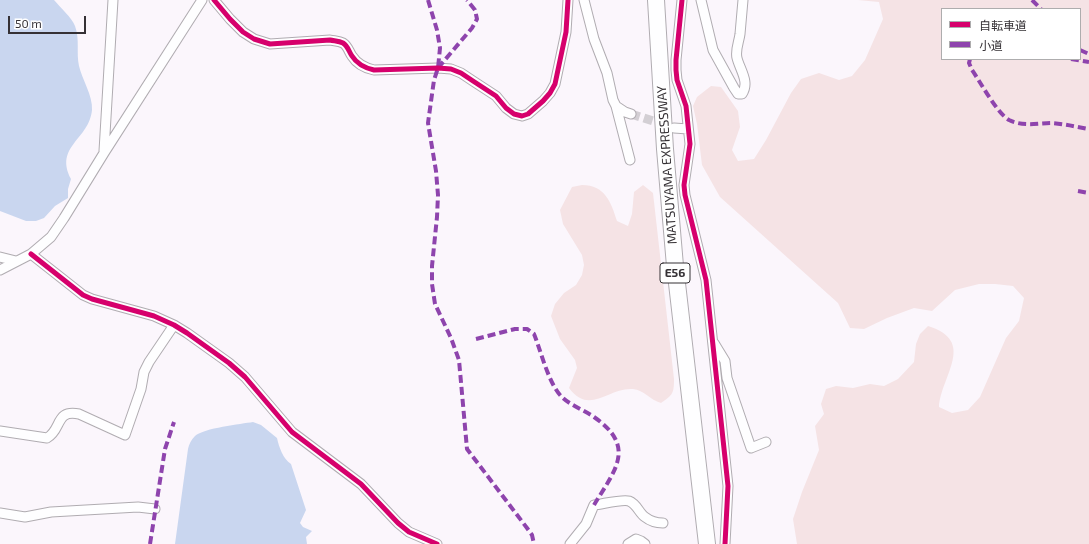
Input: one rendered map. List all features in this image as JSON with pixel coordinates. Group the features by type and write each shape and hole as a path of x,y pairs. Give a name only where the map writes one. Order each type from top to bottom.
{"highway":[{"name":"MATSUYAMA EXPRESSWAY","path":"656,0 665,149 675,266 707,544"}],"street":[{"path":"104,152 113,0"},
{"path":"0,270 31,254 50,237 64,218 104,152 202,0"},
{"path":"214,0 243,32 254,39 270,44 330,40 338,41 348,48 353,58 359,63 366,68 374,70 451,69 461,73 496,96 506,108 514,114 522,116 536,109 550,93 555,84 566,32 568,0"},
{"path":"584,0 594,39 607,73 630,160"},
{"path":"682,0 676,70 677,80 686,106 690,144 684,185 706,280 728,486 725,544"},
{"path":"701,0 713,50 738,94 742,94 745,90 746,83 736,52 740,35 743,0"},
{"path":"616,106 631,114"},
{"path":"674,128 688,129"},
{"path":"31,254 83,295 108,304 154,316 174,325 229,363 245,377 292,432 361,484 398,523 409,532 437,544"},
{"path":"0,257 16,261"},
{"path":"0,431 47,438 52,435 60,419 66,414 72,413 79,414 125,435 141,389 144,372 174,325"},
{"path":"712,340 725,361 727,378 751,448 766,442"},
{"path":"570,544 586,524 594,505 629,501 635,505 645,517 663,523"},
{"path":"0,513 25,517 51,512 138,507 155,509"},
{"path":"628,544 636,539 645,544"}],"shaded area":[{"path":"858,0 1089,0 1089,544 797,544 793,519 819,450 815,426 824,414 821,404 826,389 836,386 853,388 870,384 884,386 898,379 914,362 916,344 920,334 928,326 943,333 951,341 954,350 953,360 941,395 939,407 952,413 968,410 980,397 1006,338 1019,321 1024,298 1013,286 979,284 955,290 932,311 914,308 887,318 864,329 850,328 838,303 720,197 702,165 697,124 693,106 697,97 711,86 721,87 738,111 740,127 732,150 738,161 754,159 791,93 801,79 819,73 839,80 852,76 865,60 883,19 879,2"},
{"path":"582,185 590,186 602,191 612,207 617,221 628,226 632,214 634,192 643,185 653,193 674,379 674,388 672,393 661,403 640,391 633,389 615,392 592,400 584,400 577,396 569,388 577,368 575,360 560,339 551,316 555,304 564,293 576,285 582,275 584,265 582,255 563,224 560,210 572,187"}],"water":[{"path":"0,0 54,0 66,13 75,26 78,41 80,71 92,105 90,120 69,151 67,168 71,179 68,189 68,198 55,206 44,218 36,221 26,221 0,211"},
{"path":"253,422 261,425 277,438 280,449 288,462 291,464 306,510 300,523 303,527 312,531 306,537 307,544 175,544 188,449 191,441 195,436 206,431"}],"tunnel":[{"path":"631,114 666,125"}],"marked path":[{"path":"428,0 437,30 440,48 428,123 436,171 438,195 432,266 432,284 435,304 451,338 459,360 467,449 532,535 534,544"},
{"path":"438,68 472,28 477,19 475,10 467,0"},
{"path":"1032,0 1040,8"},
{"path":"1081,50 1089,54"},
{"path":"970,60 969,63 972,70 984,90 994,105 1009,120 1030,124 1052,123 1089,129"},
{"path":"1077,60 1089,62"},
{"path":"1078,191 1089,193"},
{"path":"476,339 515,329 527,329 534,334 546,368 558,393 574,406 594,417 607,428 615,438 618,449 618,459 615,470 594,505"},
{"path":"150,544 165,449 174,422"}],"cycle path":[{"path":"214,0 243,32 254,39 270,44 330,40 340,42 346,46 354,59 364,67 374,70 451,69 461,73 496,96 506,108 514,114 522,116 528,114 543,101 555,84 566,32 568,0"},
{"path":"682,0 676,70 677,80 686,106 690,144 684,185 685,195 706,280 728,486 725,544"},
{"path":"31,254 83,295 92,299 154,316 187,333 229,363 245,377 292,432 361,484 398,523 409,532 437,544"}]}
